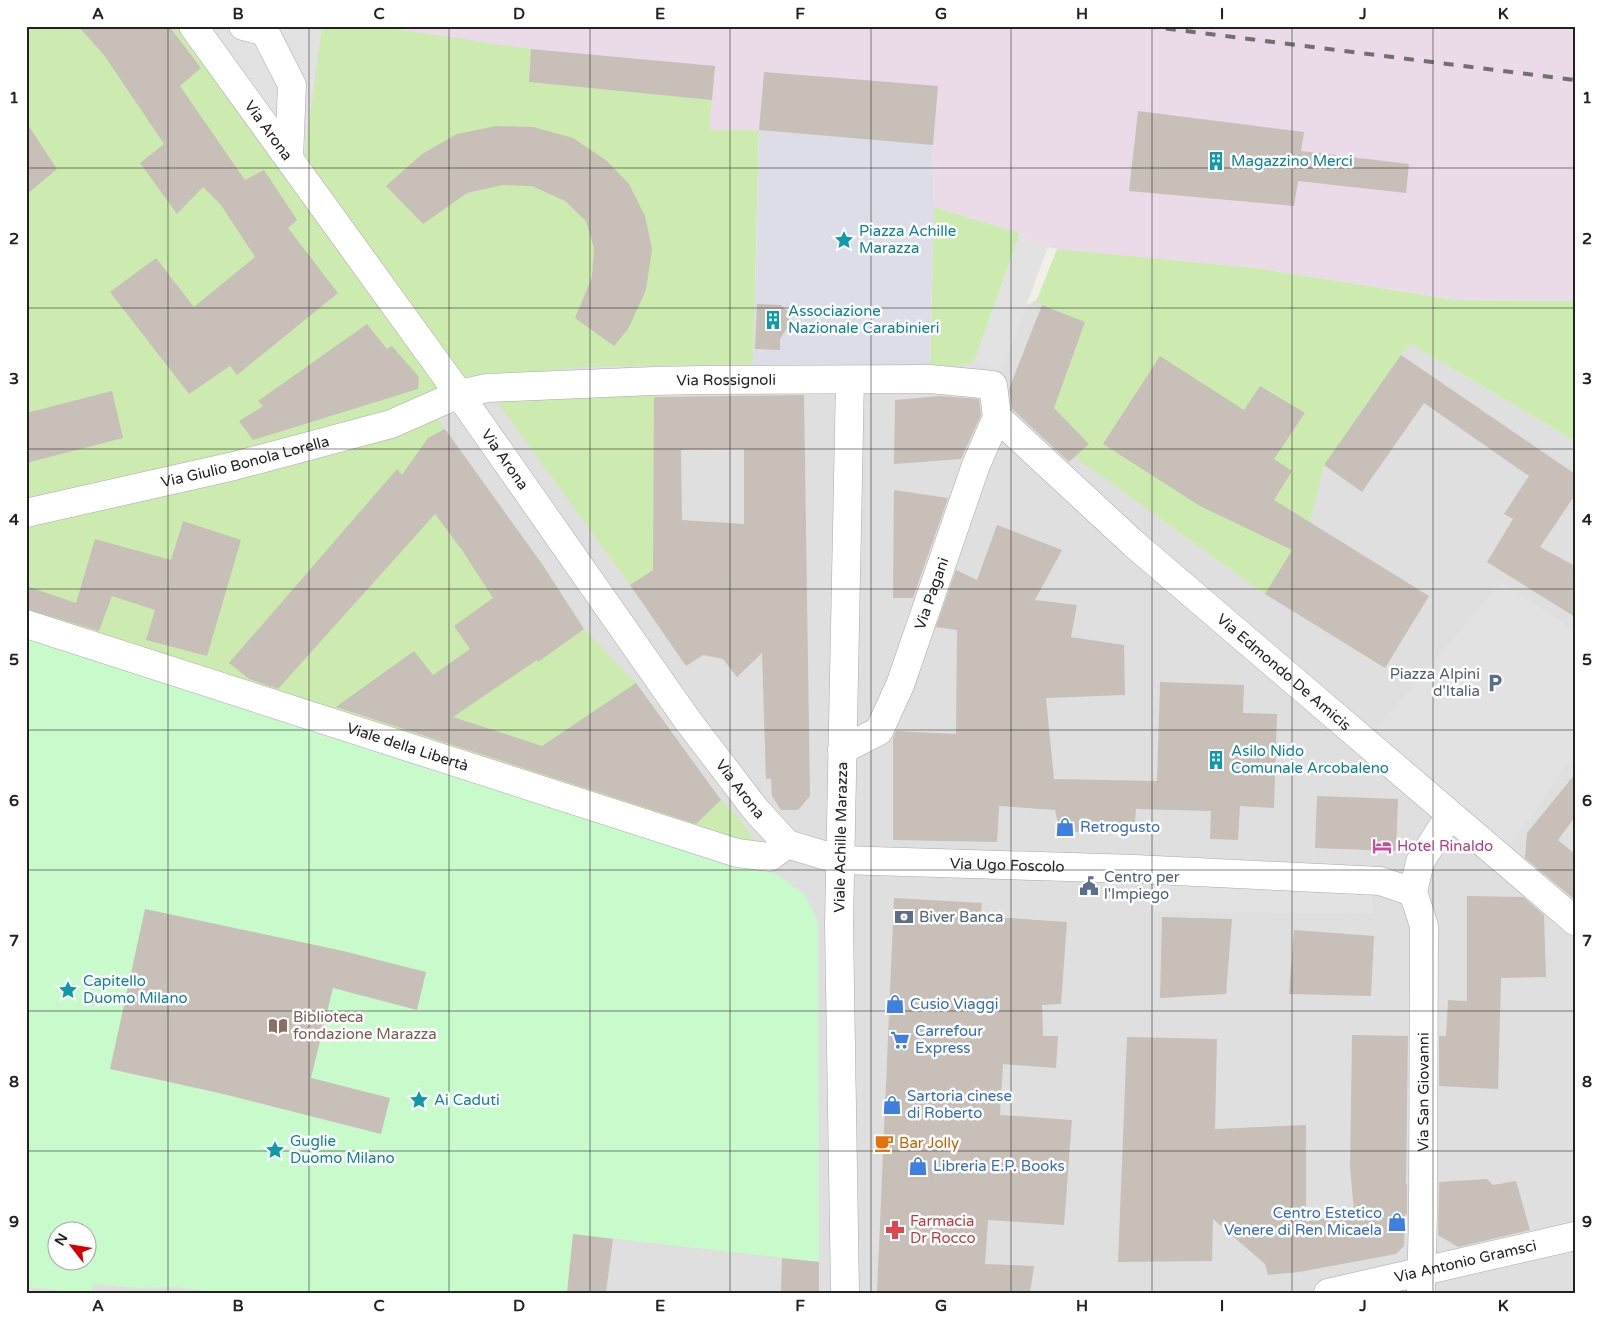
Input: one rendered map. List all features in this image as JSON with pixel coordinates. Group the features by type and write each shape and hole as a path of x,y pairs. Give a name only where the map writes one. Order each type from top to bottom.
{"street":[{"name":"Via Arona","path":"194,26 459,394 688,720 756,810 787,844"},
{"path":"244,26 265,32 292,85 288,158"},
{"name":"Via Rossignoli","path":"459,394 487,388 654,380 930,380 993,385 997,417"},
{"name":"Viale Achille Marazza","path":"845,1293 839,924 850,380"},
{"name":"Via Giulio Bonola Lorella","path":"26,513 234,466 391,424 459,394"},
{"name":"Via Pagani","path":"842,750 879,730 900,685 976,464 997,417"},
{"name":"Via Edmondo De Amicis","path":"997,417 1134,544 1575,921"},
{"name":"Viale della Libertà","path":"26,624 737,853 770,858 787,844"},
{"path":"1413,892 1420,862 1450,815"},
{"path":"787,844 840,860"},
{"name":"Via Ugo Foscolo","path":"840,860 1145,870 1380,881 1413,892"},
{"name":"Via San Giovanni","path":"1413,892 1424,926 1421,1283"},
{"name":"Via Antonio Gramsci","path":"1328,1293 1421,1283 1575,1236"}],"shaded area":[{"path":"26,26 375,26 715,66 755,286 930,366 1045,294 1411,344 1575,441 1575,1293 26,1293"},
{"path":"193,26 322,26 302,176"},
{"path":"375,26 1575,26 1575,301 1456,300 1256,268 1061,250 1048,247 1020,233 934,207 932,144 759,130 709,130 715,67 531,49"},
{"name":"Piazza Achille Marazza","path":"759,130 932,144 934,207 930,366 753,381"},
{"path":"1020,233 1048,247 1002,371 974,362"},
{"name":"Piazza Alpini d'Italia","path":"1501,582 1575,631 1575,754 1507,850 1372,734"},
{"path":"1153,880 1372,884 1373,913 1154,912"}],"green space":[{"path":"26,26 193,26 302,176 322,26 375,26 531,49 529,82 712,100 709,130 759,130 753,364 585,367 449,379 429,408 542,564 584,629 636,683 721,800 740,819 766,857 26,625"},
{"path":"934,207 1020,233 974,362 958,366 930,366"},
{"path":"1057,249 1256,268 1456,300 1575,301 1575,441 1411,344 1401,355 1324,465 1310,522 1265,594 1075,457 1089,444 1054,408 1085,322 1036,302"},
{"path":"487,388 654,391 653,570 630,585"},
{"path":"26,632 778,875 806,896 818,922 819,1262 574,1234 567,1293 227,1293 173,1287 137,1288 93,1284 92,1293 58,1293 58,1290 26,1287"}],"building":[{"path":"78,26 169,26 201,68 180,86 245,180 264,170 297,220 288,228 338,293 237,375 230,366 189,394 110,292 156,258 194,307 255,257 221,205 203,187 177,214 140,163 164,144 104,55"},
{"path":"531,49 715,66 712,100 529,82"},
{"path":"764,72 938,86 933,145 759,130"},
{"name":"Magazzino Merci","path":"1138,111 1304,132 1301,151 1409,164 1406,193 1298,181 1294,206 1129,191"},
{"path":"26,122 57,169 26,195"},
{"path":"496,126 533,127 573,138 607,161 629,184 645,216 652,249 646,290 628,329 614,346 575,318 592,277 594,248 586,221 565,201 532,186 503,185 467,193 423,224 386,186 422,154 457,134"},
{"name":"Associazione Nazionale Carabinieri","path":"757,304 781,305 789,313 790,323 780,339 780,350 755,349"},
{"path":"1042,305 1085,322 1054,408 1089,444 1069,462 1012,409 1009,389"},
{"path":"367,324 387,349 392,346 419,377 418,389 253,440 239,421 263,406 258,401"},
{"path":"1401,355 1575,474 1575,495 1540,547 1575,566 1575,617 1487,562 1513,519 1504,514 1529,476 1424,403 1362,492 1324,465"},
{"path":"1160,356 1244,410 1260,386 1305,413 1274,459 1292,471 1274,500 1429,596 1385,668 1265,594 1292,550 1200,506 1103,444"},
{"path":"112,391 123,438 26,463 26,413"},
{"path":"804,395 810,796 798,810 781,810 772,796 771,778 766,779 762,653 737,677 723,659 703,655 686,666 630,585 653,570 654,397","holes":["744,449 744,524 682,520 681,450"]},
{"path":"940,396 979,399 981,415 961,459 894,464 895,400"},
{"path":"445,429 542,564 584,629 538,662 537,660 453,717 542,746 636,683 721,800 696,824 336,707 414,651 433,675 470,649 454,626 493,598 462,550 435,514 278,689 249,679 229,663 397,469 402,475 428,438"},
{"path":"894,490 948,498 913,598 893,598"},
{"path":"183,521 241,540 207,656 146,640 155,610 112,596 99,631 26,609 26,586 76,603 95,539 171,560"},
{"path":"997,525 1062,550 1035,600 1077,605 1071,637 1124,645 1125,695 1046,698 1054,779 1157,781 1160,682 1244,685 1243,713 1277,714 1274,808 1240,806 1238,840 1210,839 1211,811 1136,809 1134,834 1060,831 1055,810 999,806 997,842 893,840 893,738 896,731 956,734 957,630 936,627 956,570 977,580"},
{"path":"1575,774 1575,817 1558,840 1575,854 1575,900 1525,858 1527,833"},
{"path":"1317,796 1398,799 1396,851 1315,848"},
{"path":"1467,896 1523,897 1544,915 1546,977 1501,978 1498,1089 1439,1086 1439,1036 1446,1036 1448,1000 1467,1001"},
{"path":"894,898 982,903 981,916 1067,922 1061,1004 1042,1005 1043,1036 1058,1036 1056,1068 1003,1064 1000,1115 1072,1120 1064,1225 988,1220 985,1264 1034,1266 1030,1293 877,1293"},
{"path":"145,909 343,951 426,972 417,1010 333,988 311,1078 390,1098 381,1134 219,1093 110,1069"},
{"path":"1162,917 1232,919 1226,994 1160,998"},
{"path":"1294,930 1374,936 1371,996 1289,994"},
{"path":"1352,1035 1408,1036 1407,1215 1405,1214 1404,1246 1396,1254 1299,1272 1268,1275 1265,1264 1213,1219 1212,1261 1118,1262 1127,1037 1217,1039 1215,1129 1306,1125 1306,1222 1354,1212 1350,1167"},
{"path":"1487,1179 1493,1185 1516,1181 1530,1230 1458,1247 1438,1235 1439,1182"},
{"path":"573,1234 613,1239 606,1293 567,1293"},
{"path":"782,1258 819,1262 819,1293 781,1293"}],"railway":[{"path":"1146,26 1575,80"}],"place":[{"name":"Magazzino Merci","path":"1216,161"},
{"name":"Piazza Achille Marazza","path":"844,240"},
{"name":"Associazione Nazionale Carabinieri","path":"773,320"},
{"name":"Piazza Alpini d'Italia","path":"1495,683"},
{"name":"Asilo Nido Comunale Arcobaleno","path":"1216,760"},
{"name":"Retrogusto","path":"1065,827"},
{"name":"Hotel Rinaldo","path":"1382,846"},
{"name":"Centro per l'Impiego","path":"1089,886"},
{"name":"Biver Banca","path":"904,917"},
{"name":"Capitello Duomo Milano","path":"68,990"},
{"name":"Cusio Viaggi","path":"895,1004"},
{"name":"Biblioteca fondazione Marazza","path":"278,1026"},
{"name":"Carrefour Express","path":"900,1040"},
{"name":"Ai Caduti","path":"419,1100"},
{"name":"Sartoria cinese di Roberto","path":"892,1105"},
{"name":"Bar Jolly","path":"884,1143"},
{"name":"Guglie Duomo Milano","path":"275,1150"},
{"name":"Libreria E.P. Books","path":"918,1166"},
{"name":"Centro Estetico Venere di Ren Micaela","path":"1397,1222"},
{"name":"Farmacia Dr Rocco","path":"895,1230"}]}
